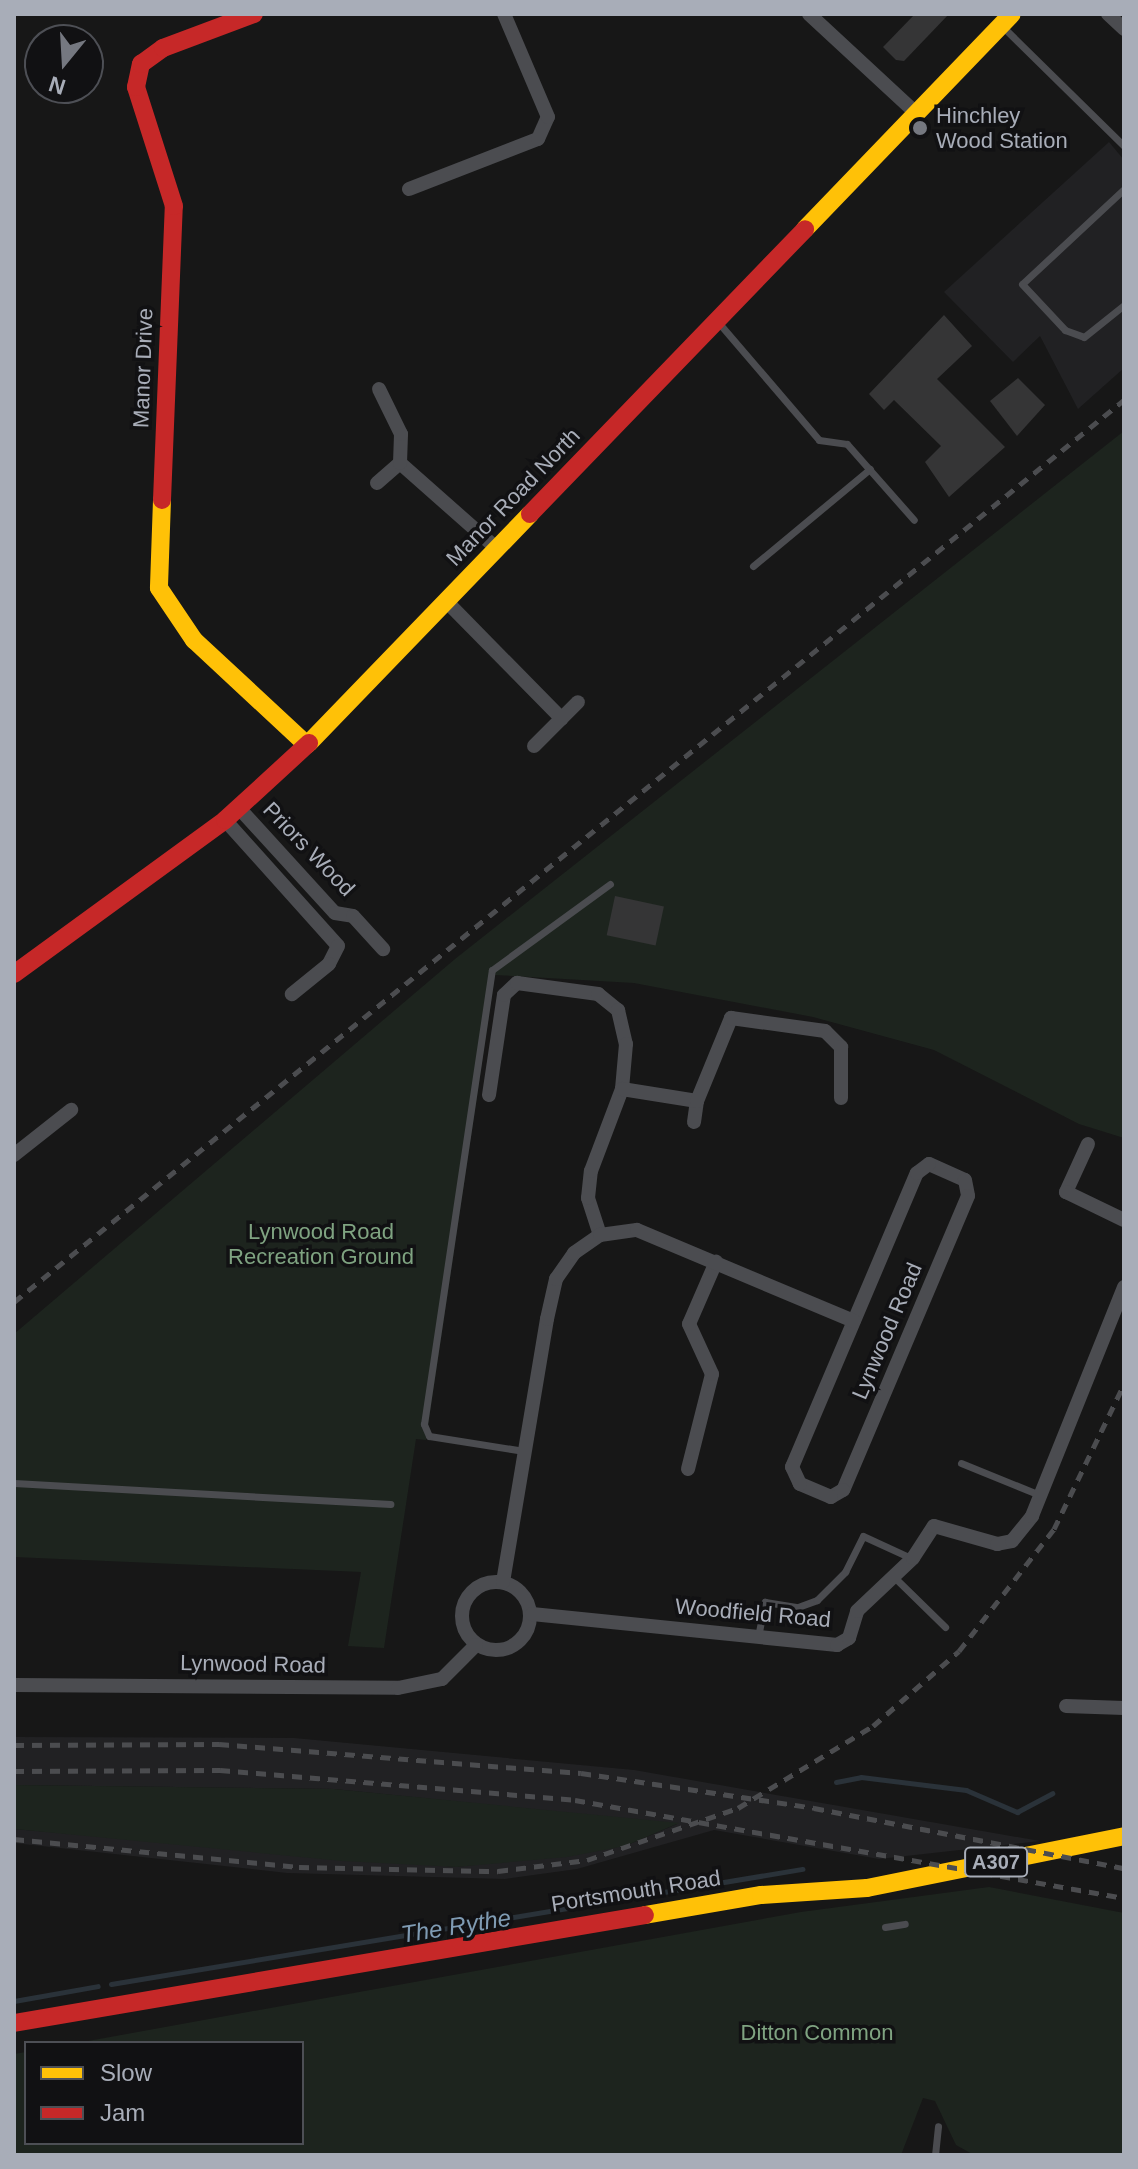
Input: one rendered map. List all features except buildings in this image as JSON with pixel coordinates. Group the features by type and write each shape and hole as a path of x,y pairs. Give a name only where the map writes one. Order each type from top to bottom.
{"street":[{"name":"Manor Drive","path":"254,14 163,48 141,64 136,87 174,206 159,588 194,640 307,745"},
{"path":"409,189 538,139 548,117 504,14"},
{"path":"809,14 917,114"},
{"path":"1108,14 1124,29"},
{"name":"Manor Road North","path":"14,974 232,814 307,745 1007,20"},
{"path":"377,483 400,463 401,434 379,389"},
{"path":"400,463 496,548"},
{"path":"446,601 562,719"},
{"path":"534,746 578,702"},
{"path":"232,814 338,946 329,964 292,994"},
{"name":"Priors Wood","path":"232,814 335,913 353,916 383,949"},
{"path":"489,1095 504,995 517,983 598,994 618,1010 626,1044 622,1089 591,1171 588,1198 600,1235 574,1253 556,1279 503,1582"},
{"path":"694,1122 697,1101 731,1018 825,1031 841,1047 841,1098"},
{"path":"622,1089 697,1101"},
{"path":"14,1155 71,1110"},
{"path":"1088,1144 1066,1192 1124,1220"},
{"name":"Lynwood Road","path":"929,1164 965,1180 968,1196 951,1238 843,1490 831,1497 800,1484 792,1467 854,1321 917,1173 929,1164"},
{"name":"Lynwood Road","path":"600,1235 637,1230 854,1321"},
{"path":"688,1469 712,1374 689,1324 716,1262"},
{"name":"Woodfield Road","path":"532,1614 837,1645 893,1576 913,1558 934,1526 944,1524 997,1544 1012,1541 1042,1496 1124,1287"},
{"path":"503,1582 523,1595 532,1614 514,1644 476,1645 462,1624 464,1603 476,1587 503,1582"},
{"name":"Lynwood Road","path":"14,1685 398,1688 442,1679 476,1645"},
{"path":"1066,1706 1124,1708"},
{"name":"Portsmouth Road","path":"14,2023 761,1895 867,1888 1124,1836"}],"lane":[{"path":"1007,20 1124,146"},
{"path":"1124,189 1022,284 1065,330 1084,337 1124,305"},
{"path":"717,321 819,440 847,444 914,520"},
{"path":"753,566 870,469"},
{"path":"524,1451 429,1436 424,1424 492,970 610,884"},
{"path":"961,1463 1042,1496"},
{"path":"14,1483 390,1504"},
{"path":"758,1637 765,1602 798,1607 817,1600 845,1572 863,1536 913,1558"},
{"path":"893,1576 945,1627"},
{"path":"885,1927 905,1924"},
{"path":"935,2155 938,2126"}],"shaded area":[{"path":"1109,142 1124,160 1124,368 1078,409 1040,336 1013,362 944,292"},
{"path":"14,1737 294,1738 634,1770 1040,1841 879,1859 714,1830 577,1869 505,1879 287,1873 14,1843 14,1829 456,1867 625,1846 677,1824 334,1789 14,1785"}],"green space":[{"name":"Lynwood Road Recreation Ground","path":"1124,431 1124,1138 1079,1124 934,1050 813,1017 634,983 495,975 426,1440 416,1439 384,1648 348,1646 361,1572 14,1557 14,1334 455,959"},
{"path":"14,1785 334,1789 679,1823 625,1846 567,1857 456,1867 342,1861 14,1829"},
{"name":"Ditton Common","path":"989,1887 1124,1913 1124,2155 974,2155 956,2145 935,2101 923,2098 901,2155 14,2155 14,2054 24,2052 24,2145 304,2145 304,2041 88,2041 801,1912"}],"waterway":[{"name":"The Rythe","path":"836,1782 861,1777 966,1790 1017,1812 1052,1793"},
{"name":"The Rythe","path":"111,1984 802,1869"},
{"name":"The Rythe","path":"14,2001 98,1986"}],"railway":[{"path":"14,1302 1124,400"},
{"path":"14,1839 299,1867 498,1871 587,1860 738,1808 873,1726 959,1651 1054,1529 1124,1384"},
{"path":"14,1745 219,1744 581,1773 814,1808 1124,1868"},
{"path":"14,1771 220,1770 575,1800 1124,1898"}],"traffic: slow":[{"path":"805,229 1012,14"},
{"path":"162,500 159,588 194,640 307,745"},
{"path":"309,743 530,514"},
{"path":"645,1915 761,1895 867,1888 1124,1836"}],"traffic: jam":[{"path":"162,500 174,206 136,87 141,64 163,48 254,14"},
{"path":"530,514 805,229"},
{"path":"14,974 225,820 309,743"},
{"path":"14,2023 645,1915"}],"place":[{"name":"Hinchley Wood Station","path":"920,128"}]}
